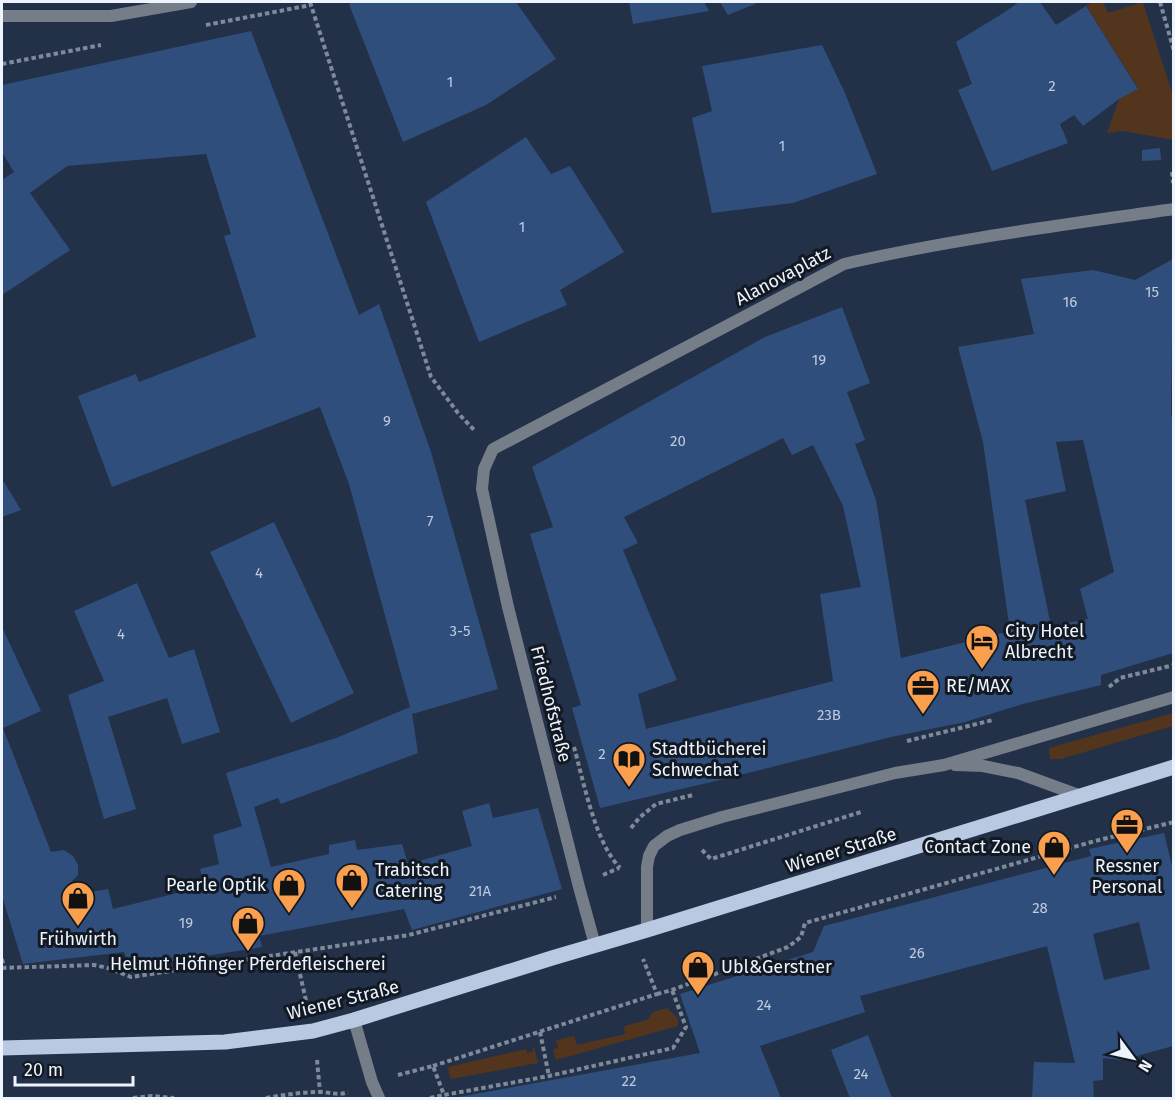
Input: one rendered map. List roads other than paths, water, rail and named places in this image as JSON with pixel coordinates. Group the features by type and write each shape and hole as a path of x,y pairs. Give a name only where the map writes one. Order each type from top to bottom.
{"main road":[{"name":"Wiener Straße","path":"2,1048 225,1042 313,1031 1173,767"}],"street":[{"path":"2,16 111,16 192,2"},
{"name":"Alanovaplatz","path":"484,469 493,449 843,264 980,237 1173,209"},
{"name":"Friedhofstraße","path":"484,469 482,489 508,607 595,945"},
{"path":"640,932 649,855 654,846 680,830 722,817 895,773 944,765 1173,697"},
{"path":"944,765 983,766 1018,773 1081,796"},
{"path":"354,1020 379,1098"}],"place":[{"name":"City Hotel Albrecht","path":"982,670"},
{"name":"RE/MAX","path":"923,715"},
{"name":"Stadtbücherei Schwechat","path":"629,788"},
{"name":"Ressner Personal","path":"1127,854"},
{"name":"Contact Zone","path":"1054,876"},
{"name":"Trabitsch Catering","path":"352,909"},
{"name":"Pearle Optik","path":"289,914"},
{"name":"Frühwirth","path":"78,927"},
{"name":"Helmut Höfinger Pferdefleischerei","path":"248,952"},
{"name":"Ubl&Gerstner","path":"698,996"}]}
